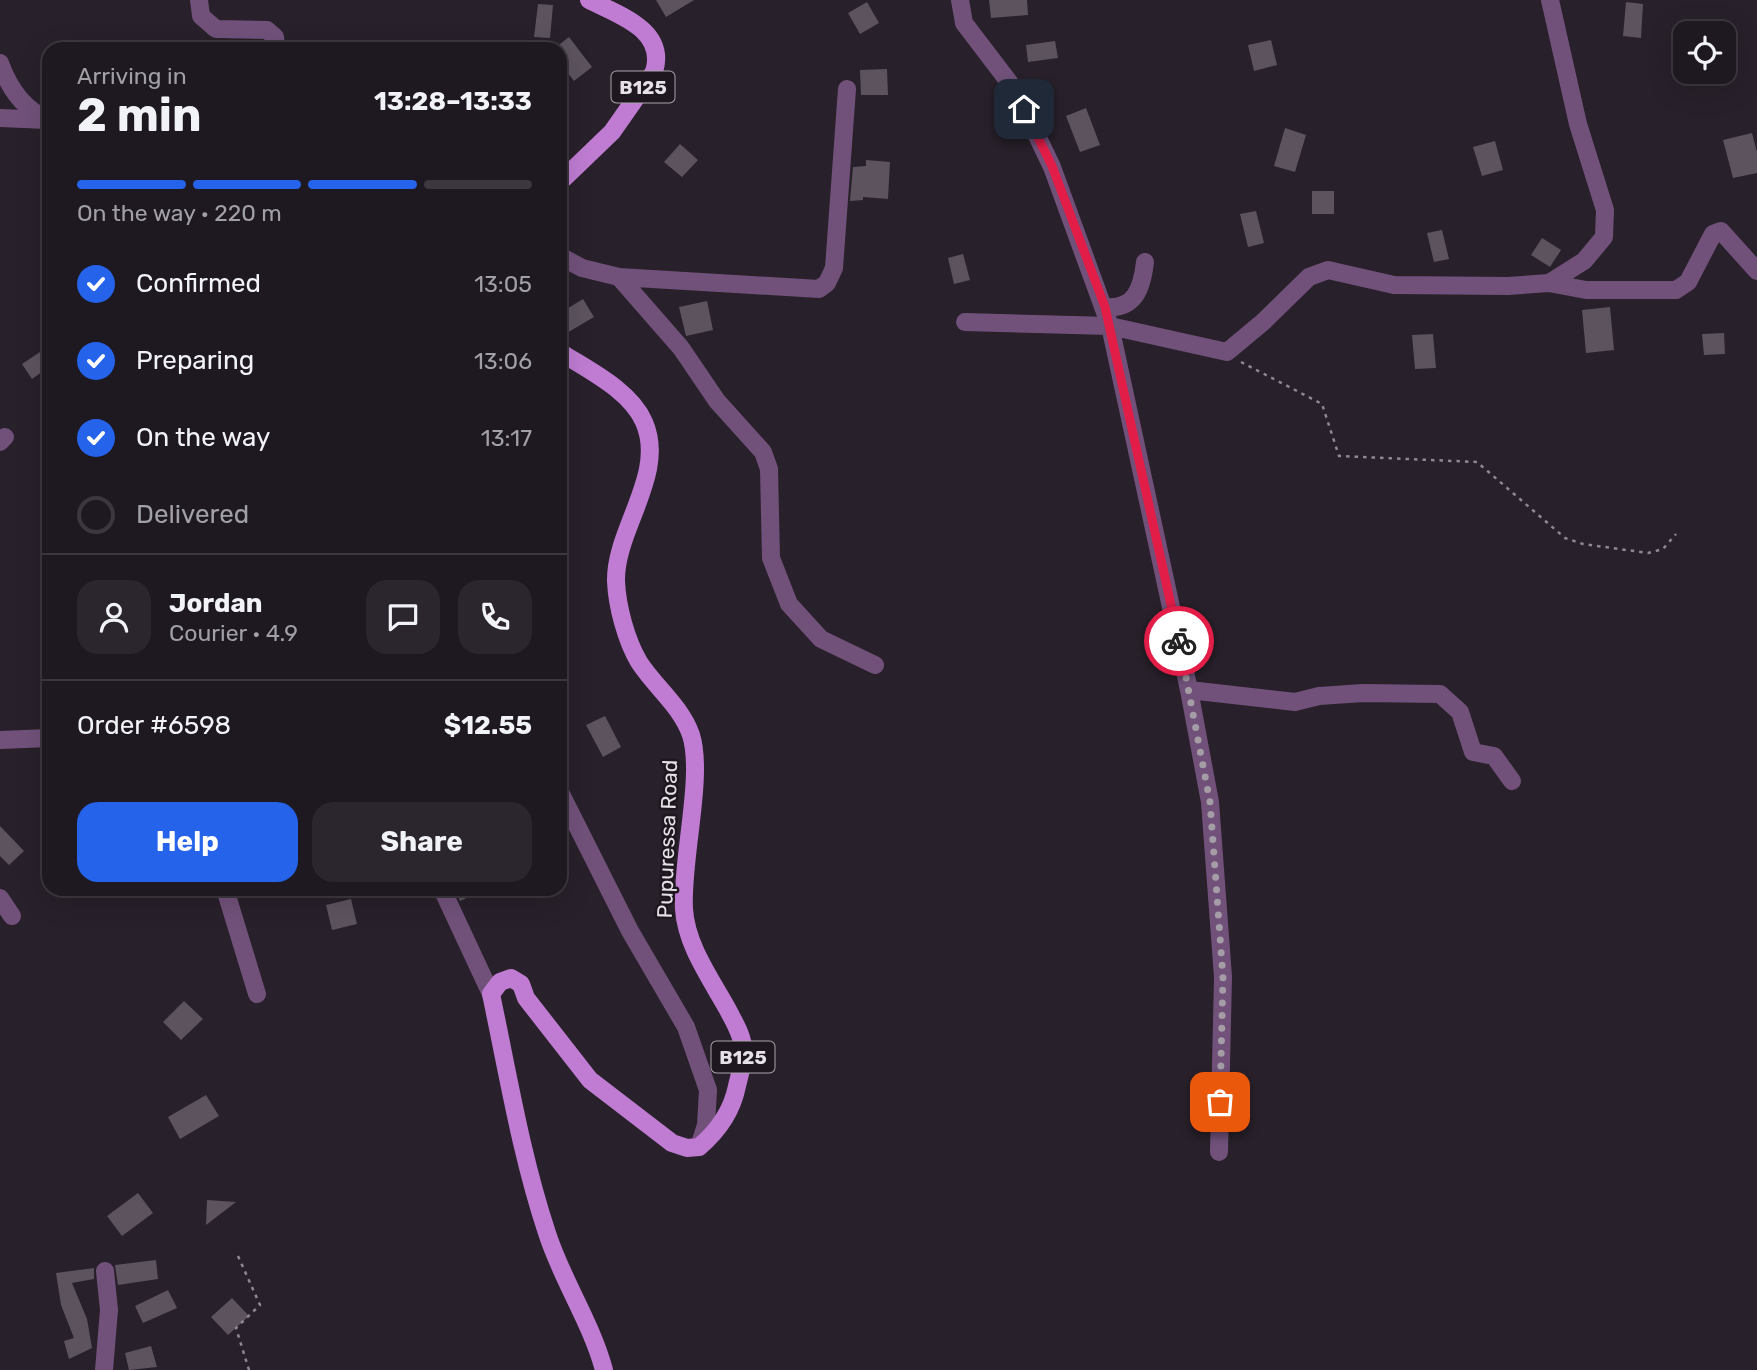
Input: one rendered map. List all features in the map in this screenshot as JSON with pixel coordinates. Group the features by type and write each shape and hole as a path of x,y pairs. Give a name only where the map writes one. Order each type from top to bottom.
{"main road":[{"name":"B125","path":"567,175 612,132 657,62 655,48 647,32 589,0"},
{"name":"Pupuressa Road","path":"567,357 612,386 634,406 645,424 650,449 644,481 617,556 616,583 621,616 639,661 684,719 692,738 694,764 684,911 689,938 735,1024 744,1047 735,1096 720,1127 699,1147"},
{"path":"604,1370 580,1307 548,1236 523,1155 491,994 500,982 511,978 521,984 526,999 590,1080 672,1143 699,1147"}],"street":[{"path":"199,0 201,16 216,29 267,30 275,37 275,42"},
{"path":"960,0 964,23 1015,90 1052,166 1110,326 1189,690 1210,802 1223,977 1219,1152"},
{"path":"1549,283 1584,261 1604,237 1605,209 1578,124 1550,0"},
{"path":"0,63 7,83 33,111 42,116"},
{"path":"567,260 582,268 619,277 819,289 827,283 834,268 847,89"},
{"path":"0,118 42,120"},
{"path":"965,322 1110,326 1227,352 1263,322 1309,277 1328,270 1394,285 1508,286 1549,283 1586,289 1676,290 1688,282 1713,234 1721,231 1757,271"},
{"path":"1105,307 1119,309 1135,299 1141,289 1145,262"},
{"path":"619,277 681,348 717,401 763,452 769,469 771,558 789,604 821,639 875,665"},
{"path":"1189,690 1295,702 1319,696 1363,693 1440,694 1460,712 1473,752 1494,756 1512,781"},
{"path":"0,740 42,738"},
{"path":"567,806 630,931 686,1027 708,1090 706,1125 699,1147"},
{"path":"227,896 257,994"},
{"path":"445,896 491,994"},
{"path":"0,898 12,916"},
{"path":"104,1370 109,1310 105,1271"}],"path":[{"path":"1227,352 1252,369 1322,404 1339,456 1477,462 1565,537 1583,544 1648,553 1663,550 1676,534"},
{"path":"238,1256 260,1304 236,1328 249,1370"}],"building":[{"path":"656,0 694,0 666,17"},
{"path":"989,0 1027,0 1028,15 991,18"},
{"path":"867,2 879,23 860,34 848,13"},
{"path":"1626,2 1643,4 1641,38 1623,36"},
{"path":"538,4 553,5 550,38 534,37"},
{"path":"569,37 592,67 574,81 567,72 567,42 563,42"},
{"path":"1271,40 1277,65 1254,71 1248,45"},
{"path":"1055,41 1058,58 1028,62 1026,45"},
{"path":"887,69 888,95 861,95 860,70"},
{"path":"1086,108 1100,145 1080,152 1066,116"},
{"path":"1285,128 1306,135 1295,172 1274,166"},
{"path":"1752,133 1757,152 1757,173 1733,178 1723,140"},
{"path":"1495,141 1503,170 1482,176 1473,147"},
{"path":"680,144 698,160 682,177 664,162"},
{"path":"866,160 890,162 888,199 863,197 863,200 850,201 853,167 866,166"},
{"path":"1312,191 1334,191 1334,214 1312,214"},
{"path":"1256,211 1264,243 1248,247 1240,214"},
{"path":"1442,230 1449,259 1434,262 1427,233"},
{"path":"1542,238 1561,250 1550,267 1531,255"},
{"path":"963,254 970,280 954,284 948,258"},
{"path":"583,299 594,317 567,333 567,309"},
{"path":"707,301 713,330 686,336 679,307"},
{"path":"1610,307 1614,350 1586,353 1582,310"},
{"path":"1724,333 1725,354 1704,355 1702,334"},
{"path":"1433,334 1436,368 1415,369 1412,335"},
{"path":"42,351 42,372 32,379 22,364"},
{"path":"605,716 621,747 603,757 586,725"},
{"path":"0,826 24,851 9,865 0,856"},
{"path":"458,896 471,896 460,901"},
{"path":"351,899 357,924 332,930 326,905"},
{"path":"184,1001 203,1019 181,1040 163,1022"},
{"path":"206,1095 219,1116 180,1139 168,1117"},
{"path":"138,1193 153,1213 122,1236 107,1216"},
{"path":"207,1200 236,1202 206,1225"},
{"path":"156,1260 158,1279 118,1285 115,1265"},
{"path":"94,1268 94,1279 72,1283 87,1319 92,1348 69,1359 64,1341 74,1338 61,1305 56,1273"},
{"path":"168,1290 177,1308 143,1323 135,1306"},
{"path":"232,1298 249,1316 228,1335 211,1317"},
{"path":"151,1346 157,1367 129,1370 125,1353"}],"way so far":[{"path":"1179,641 1210,802 1223,977 1220,1102"}],"route":[{"path":"1024,109 1052,166 1082,252 1105,307 1179,641"}]}
